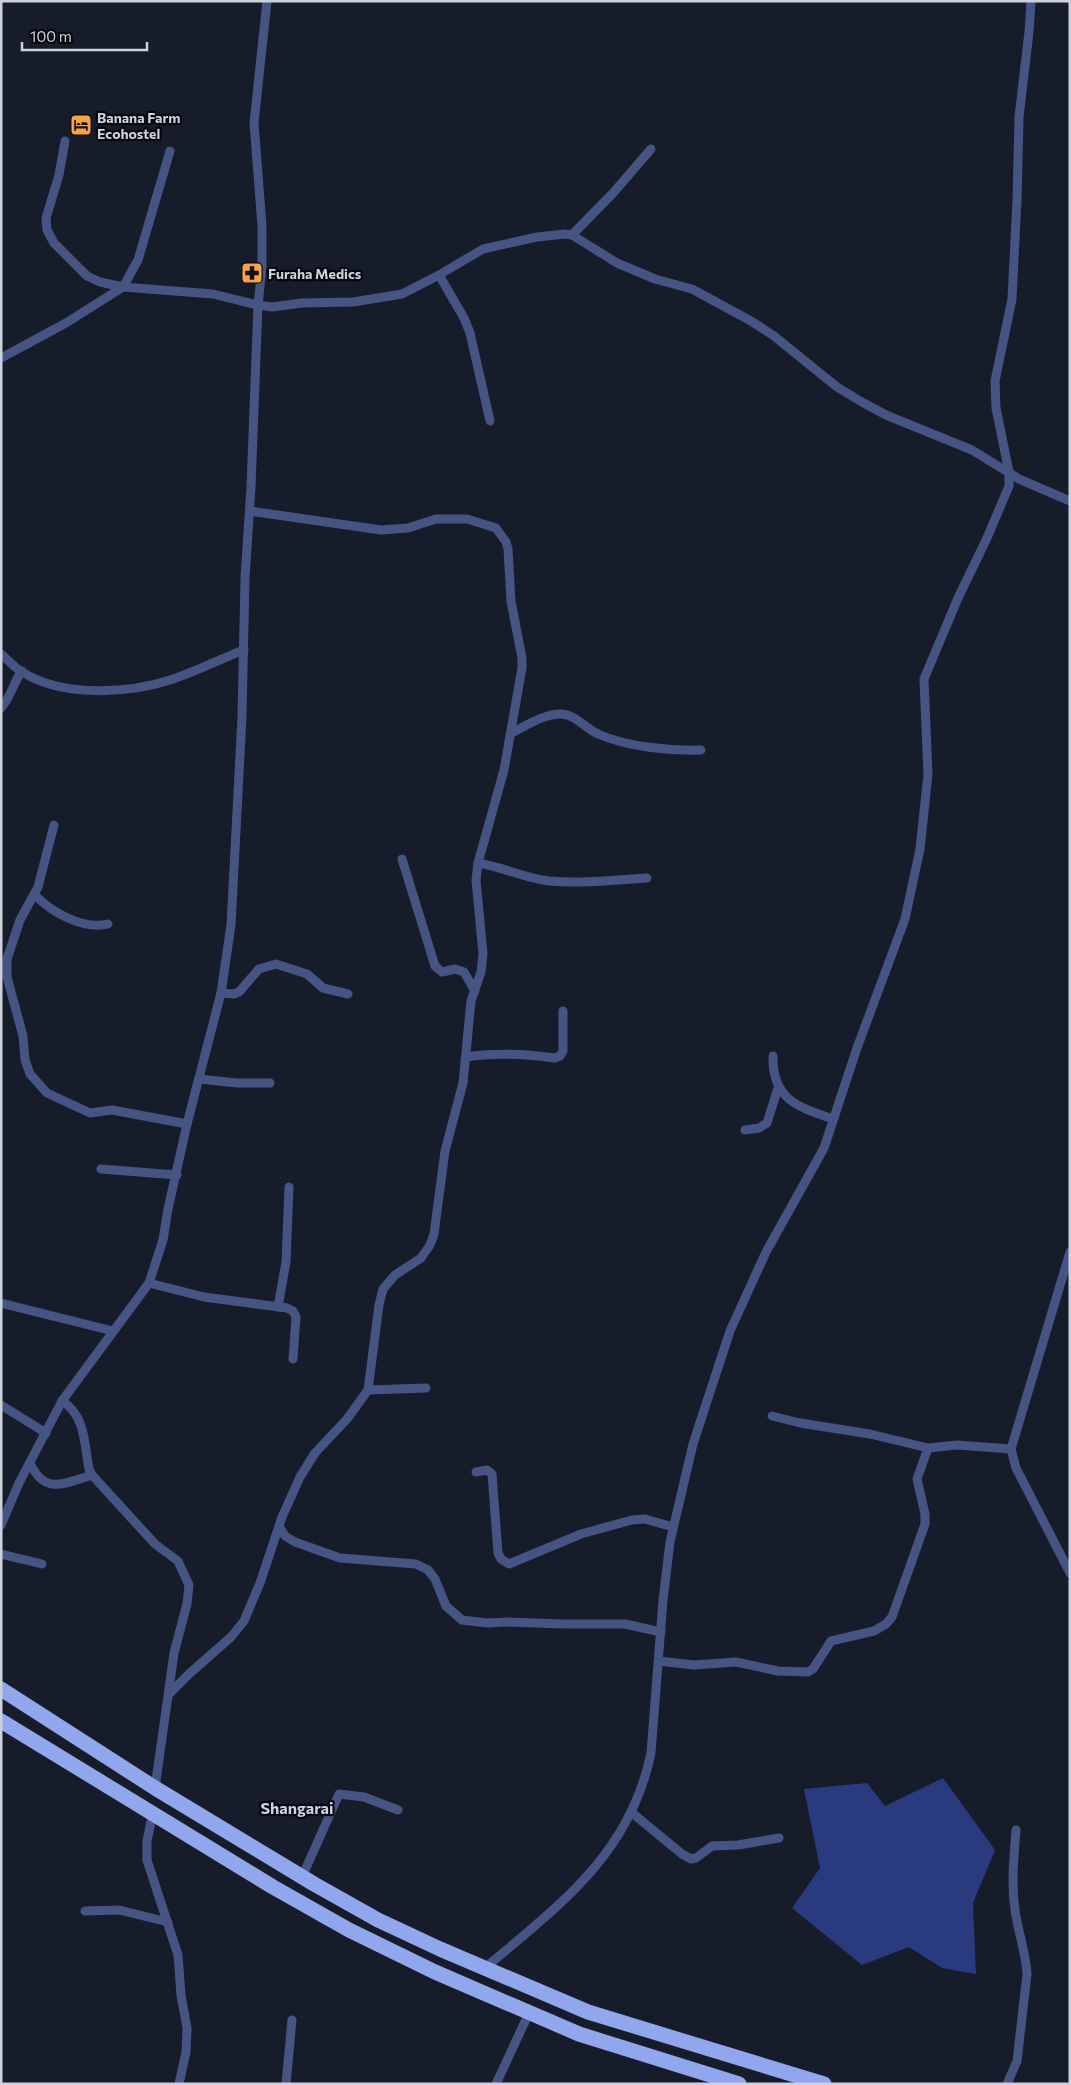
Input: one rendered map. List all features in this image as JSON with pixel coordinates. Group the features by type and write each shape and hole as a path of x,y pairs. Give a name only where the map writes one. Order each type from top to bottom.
{"highway":[{"path":"1,1689 155,1788 302,1877 378,1920 588,2012 824,2084"},
{"path":"22,1703 4,1722 274,1888 349,1930 435,1972 578,2034 739,2084"}],"street":[{"path":"1,1525 19,1483 62,1402 149,1283 163,1240 187,1124 221,993 231,925 244,650 245,578 250,511 258,305 262,267 262,226 254,123 267,1"},
{"path":"485,1968 553,1911 592,1871 616,1841 631,1812 646,1775 651,1753 661,1632 673,1527 693,1444 730,1331 771,1244 817,1163 905,919 917,870 928,774 924,679 958,598 1009,486 1009,472 996,408 995,381 1012,299 1019,116 1031,1"},
{"path":"65,140 59,175 46,218 47,230 54,243 87,276 100,282 123,287 213,294 272,307 302,303 354,302 395,297 439,275 482,249 537,237 572,235 617,263 655,279 692,289 751,320 847,394 886,415 972,450 1035,486 1070,501"},
{"path":"572,235 651,149"},
{"path":"1,358 66,322 123,287 138,260 170,151"},
{"path":"439,275 464,318 470,333 490,421"},
{"path":"169,1694 241,1626 258,1590 286,1506 307,1464 360,1404 368,1390 379,1305 383,1289 395,1275 421,1258 430,1245 434,1234 445,1151 459,1102 466,1057 471,1001 481,972 483,954 476,880 478,863 504,770 519,695 522,658 511,601 508,550 506,542 496,528 480,522 452,518 436,520 408,528 381,530 250,511"},
{"path":"1,654 22,672 53,684 77,689 132,689 171,680 244,650"},
{"path":"1,708 5,704 15,680 22,672"},
{"path":"511,733 547,716 564,714 597,734 630,744 683,751 701,750"},
{"path":"54,825 35,896 20,920 13,937 6,970 10,993 23,1036 25,1060 30,1074 47,1093 86,1111 95,1113 112,1110 187,1124"},
{"path":"402,859 435,966 442,972 460,970 464,972 475,991"},
{"path":"478,863 500,867 517,875 550,881 647,878"},
{"path":"35,896 49,907 79,922 97,926 108,924"},
{"path":"221,993 234,994 239,992 259,969 276,964 307,974 323,988 348,994"},
{"path":"466,1057 507,1054 555,1058 560,1056 563,1051 563,1011"},
{"path":"772,1056 772,1069 778,1088 787,1098 800,1106 833,1119"},
{"path":"199,1079 237,1083 270,1082"},
{"path":"745,1130 759,1128 767,1123 778,1088"},
{"path":"100,1168 177,1175"},
{"path":"278,1306 286,1262 289,1186"},
{"path":"1070,1252 1010,1449 1016,1468 1070,1573"},
{"path":"149,1283 204,1297 278,1306 293,1311 296,1317 293,1359"},
{"path":"1,1303 114,1331"},
{"path":"368,1390 426,1388"},
{"path":"62,1402 73,1409 79,1418 89,1469 92,1475 156,1544 178,1561 190,1590 174,1653 155,1788"},
{"path":"1,1405 46,1433"},
{"path":"772,1416 800,1423 870,1434 928,1448 957,1445 1010,1449"},
{"path":"659,1661 694,1665 736,1662 778,1671 808,1672 813,1669 831,1641 864,1634 886,1624 895,1608 925,1524 925,1514 917,1479 928,1448"},
{"path":"30,1463 39,1479 53,1485 92,1475"},
{"path":"476,1472 488,1470 492,1474 496,1546 501,1559 509,1564 581,1534 632,1520 646,1519 673,1527"},
{"path":"279,1526 285,1536 295,1542 340,1558 416,1564 428,1570 435,1579 446,1606 462,1620 488,1623 625,1624 661,1632"},
{"path":"1,1554 42,1564"},
{"path":"302,1877 339,1794 364,1797 398,1810"},
{"path":"153,1812 146,1851 180,1965 180,1985 187,2028 186,2052 179,2084"},
{"path":"631,1812 674,1848 692,1859 712,1846 738,1845 779,1838"},
{"path":"1007,2084 1017,2061 1027,1974 1012,1887 1016,1830"},
{"path":"85,1911 119,1910 168,1922"},
{"path":"496,2084 529,2013"},
{"path":"286,2084 292,2020"}],"shaded area":[{"path":"943,1778 995,1850 973,1903 976,1974 942,1968 909,1947 862,1965 792,1908 820,1868 804,1789 867,1783 885,1806"}],"place":[{"name":"Banana Farm Ecohostel","path":"81,125"},
{"name":"Furaha Medics","path":"252,273"}],"district":[{"name":"Shangarai","path":"297,1807"}]}
